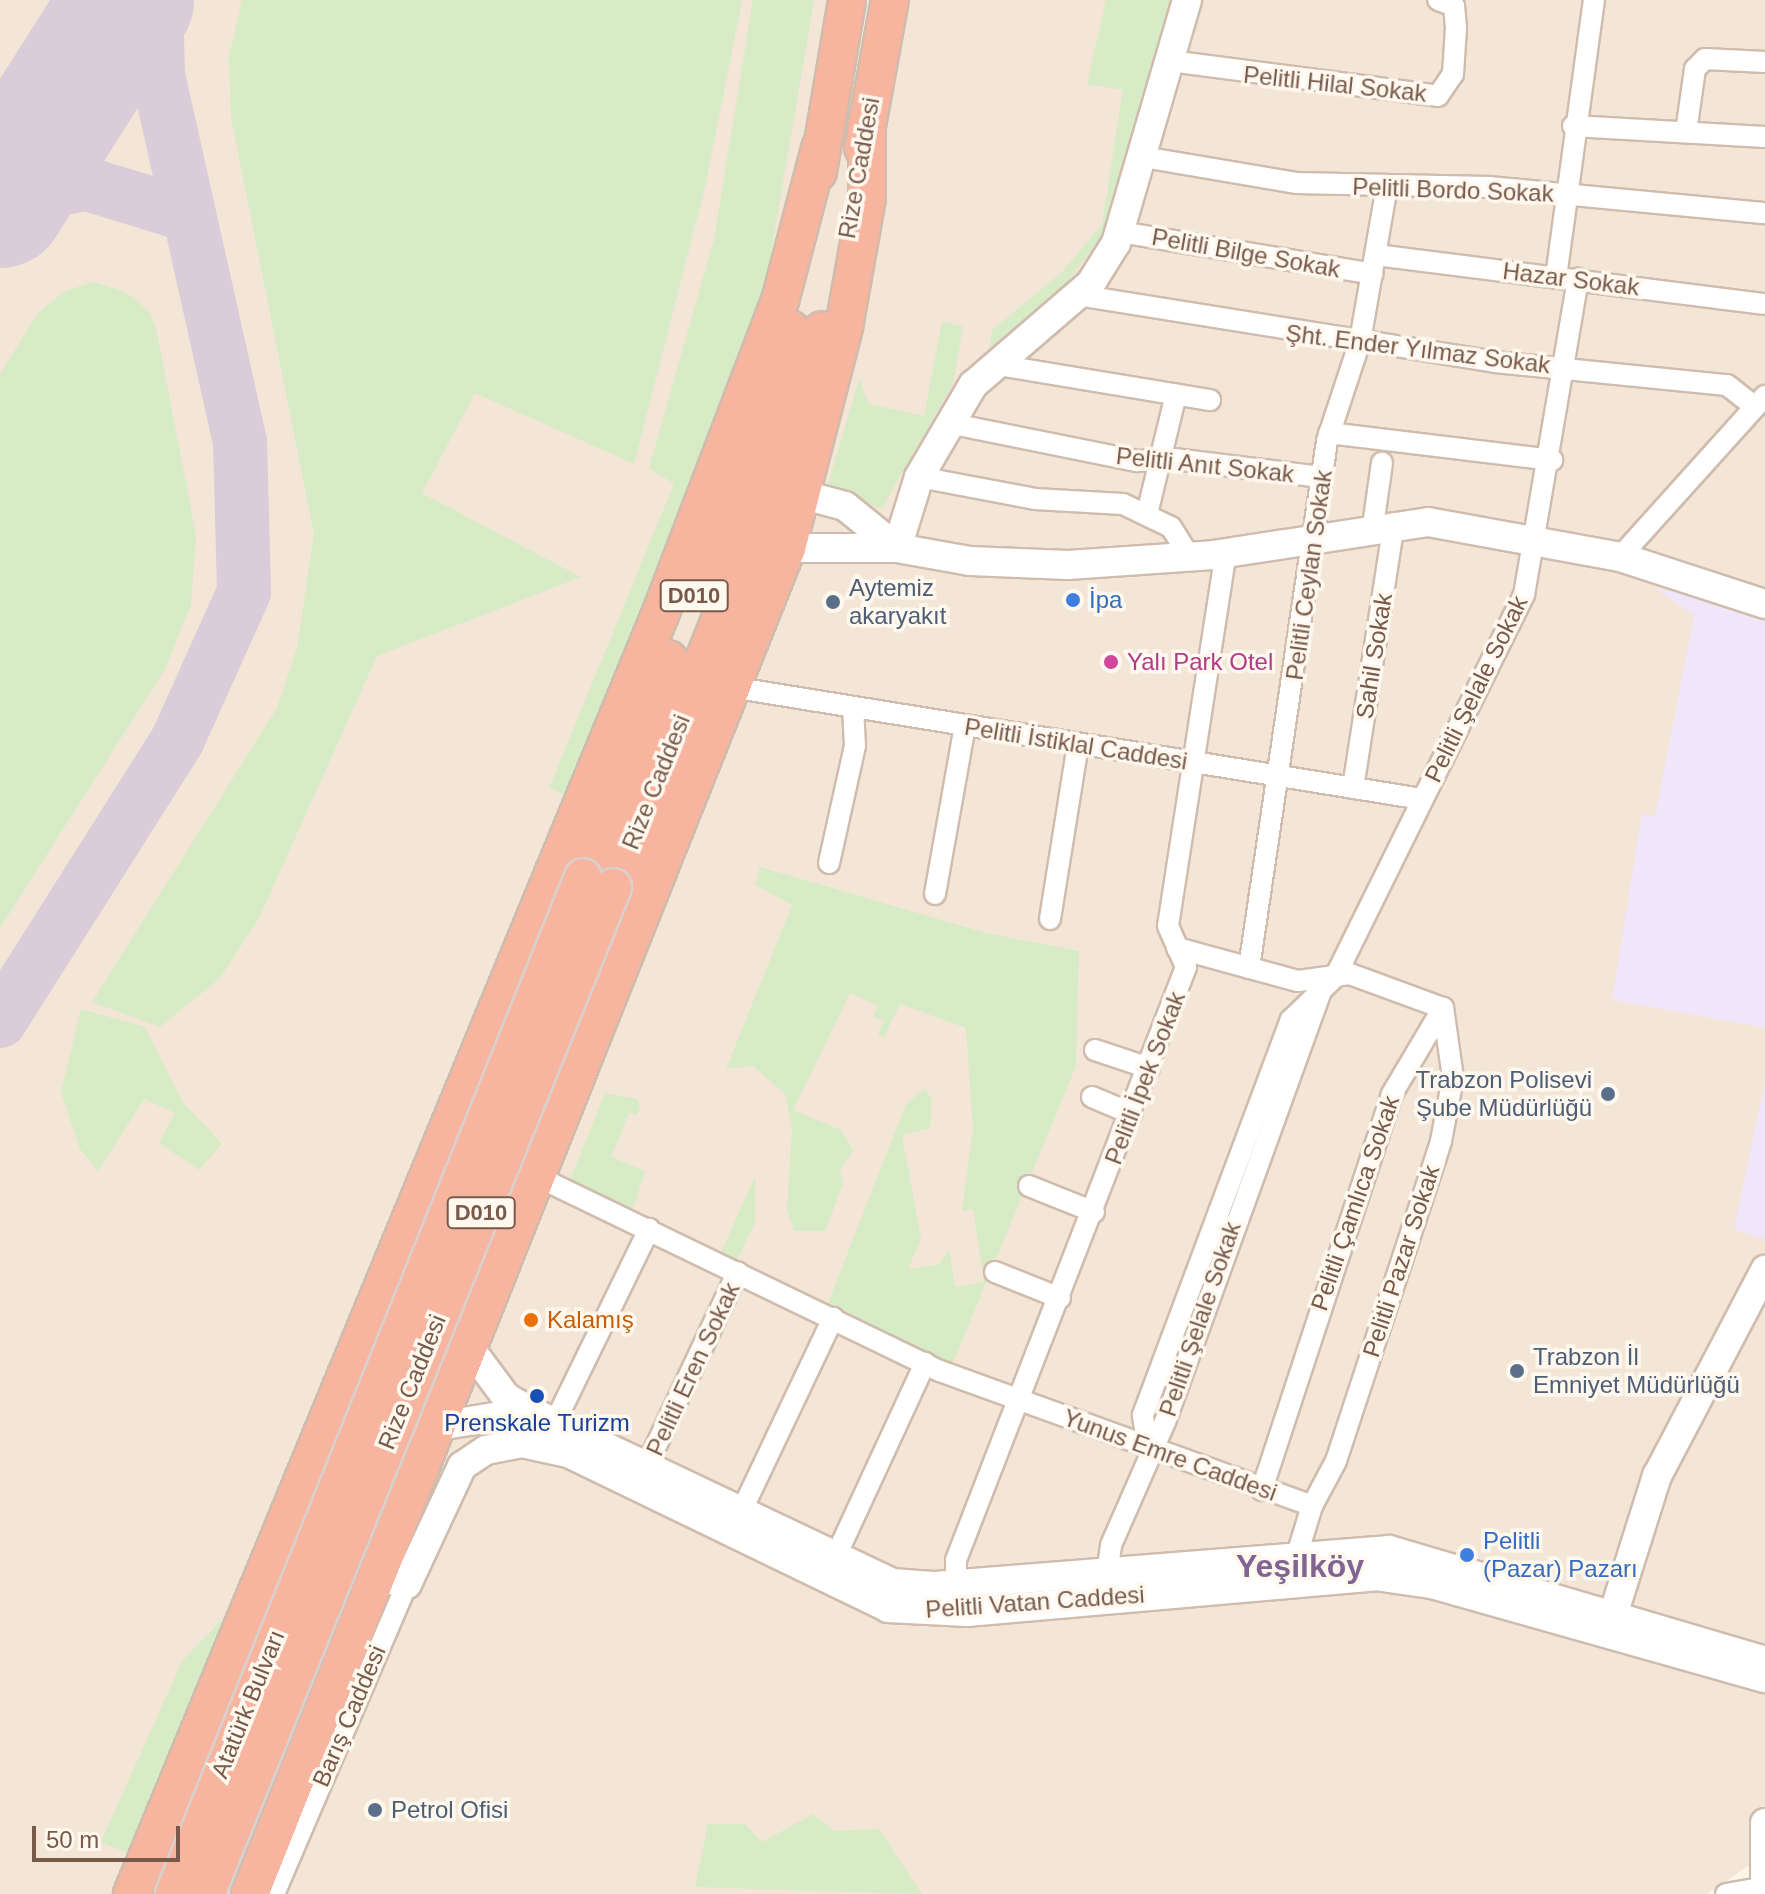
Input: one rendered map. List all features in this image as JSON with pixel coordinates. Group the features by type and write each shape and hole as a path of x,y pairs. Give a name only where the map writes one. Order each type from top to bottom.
{"highway":[{"name":"Rize Caddesi","path":"337,1541 598,882 773,397 804,268 820,148 847,0"},
{"name":"Rize Caddesi","path":"598,882 773,487 848,240 890,0"},
{"path":"250,1894 392,1569 416,1474 433,1426 538,1177 787,548 804,495 867,198 867,123"},
{"path":"132,1894 270,1549 434,1175 696,522 780,301 820,148"},
{"path":"385,1438 416,1474"},
{"name":"Atatürk Bulvarı","path":"174,1894 337,1541"},
{"name":"Atatürk Bulvarı","path":"206,1894 337,1541"}],"street":[{"path":"897,548 919,477 948,423 998,365 1077,295 1120,232 1187,0"},
{"name":"Pelitli Hilal Sokak","path":"1170,61 1438,96 1453,74 1456,28 1454,6 1438,0"},
{"path":"1556,277 1573,126 1594,0"},
{"path":"1686,132 1695,69 1705,59 1765,62"},
{"path":"1573,126 1765,137"},
{"name":"Pelitli Bordo Sokak","path":"1143,157 1296,183 1567,194 1765,213"},
{"name":"Pelitli Ceylan Sokak","path":"1249,968 1281,777 1321,477 1329,433 1360,341 1387,186"},
{"name":"Pelitli Bilge Sokak","path":"1120,232 1374,264"},
{"name":"Hazar Sokak","path":"1374,264 1578,279 1765,304"},
{"name":"Pelitli Şelale Sokak","path":"1107,1574 1148,1448 1165,1422 1328,983 1524,595 1539,539 1578,279"},
{"name":"Şht. Ender Yılmaz Sokak","path":"1077,295 1360,341 1727,385 1759,401"},
{"path":"998,365 1210,400"},
{"path":"1147,514 1176,394"},
{"path":"1620,557 1759,401"},
{"name":"Pelitli Anıt Sokak","path":"948,423 1160,461 1321,477"},
{"path":"1329,433 1552,460"},
{"name":"Sahil Sokak","path":"1353,788 1384,525 1382,463"},
{"name":"Pelitli Anıt Sokak","path":"919,477 1147,514 1171,527 1190,557"},
{"path":"804,495 845,506 897,548"},
{"path":"787,548 897,548 1021,565 1190,557 1312,541 1384,525 1539,539 1620,557 1765,604"},
{"name":"Pelitli İpek Sokak","path":"956,1584 956,1560 1094,1212 1186,967 1168,926 1226,553"},
{"name":"Pelitli İstiklal Caddesi","path":"731,687 1422,799"},
{"path":"829,863 855,746 853,707"},
{"path":"935,894 965,726"},
{"path":"1050,919 1078,744"},
{"path":"1177,948 1298,981 1390,984 1443,1008"},
{"name":"Pelitli Çamlıca Sokak","path":"1262,1490 1392,1094 1443,1008"},
{"name":"Pelitli Pazar Sokak","path":"1312,1506 1336,1461 1447,1115 1452,1065 1443,1008"},
{"path":"1095,1050 1149,1068"},
{"path":"1092,1097 1132,1114"},
{"name":"Yunus Emre Caddesi","path":"538,1177 925,1363 1148,1448 1312,1506"},
{"path":"1029,1186 1094,1212"},
{"path":"311,1457 433,1426 543,1416 649,1229"},
{"path":"1610,1626 1657,1476 1765,1270"},
{"name":"Pelitli Eren Sokak","path":"647,1465 738,1272"},
{"path":"995,1272 1060,1298"},
{"path":"741,1512 833,1318"},
{"name":"Pelitli Vatan Caddesi","path":"466,1343 506,1397 892,1583 956,1584 1107,1574 1293,1569"},
{"path":"835,1558 925,1363"},
{"name":"Pelitli Vatan Caddesi","path":"392,1569 462,1466 501,1445 568,1453 825,1580 902,1610 967,1612 1293,1569"},
{"path":"1312,1506 1293,1569 1389,1550 1765,1678"},
{"path":"270,1549 337,1541 392,1569"},
{"path":"337,1541 365,1563 392,1569"},
{"name":"Barış Caddesi","path":"274,1894 392,1569"},
{"path":"1610,1626 1765,1661"},
{"path":"1726,1894 1765,1887 1765,1823"}],"shaded area":[{"path":"0,0 1765,0 1765,1855 1706,1894 0,1894"},
{"path":"1657,589 1695,593 1765,619 1765,1028 1612,1000 1642,814 1655,816 1694,616"},
{"path":"1765,1081 1765,1233 1764,1240 1734,1229"}],"green space":[{"path":"242,0 742,0 706,183 634,464 475,393 422,493 581,577 377,656 259,918 220,978 160,1027 92,1002 277,708 297,648 314,534 231,117 229,56"},
{"path":"753,0 814,0 771,253 749,344 575,800 549,788 674,484 649,468 714,239"},
{"path":"1106,0 1170,0 1108,227 1068,281 989,353 992,330 1061,273 1102,224 1123,90 1087,84"},
{"path":"94,282 126,292 150,312 157,333 196,535 191,604 165,669 0,928 0,374 38,313 65,291"},
{"path":"942,322 963,326 953,384 882,508 825,495 859,379 869,404 924,416"},
{"path":"760,867 986,933 1079,951 1076,1066 950,1370 826,1308 906,1104 924,1089 932,1099 930,1128 902,1135 921,1239 908,1269 938,1265 949,1250 955,1287 984,1282 973,1209 962,1211 973,1129 966,1028 900,1004 884,1037 878,1035 884,1021 873,1017 878,1006 850,993 793,1110 841,1130 853,1151 840,1171 843,1184 825,1231 794,1231 787,1210 792,1129 785,1094 753,1066 726,1069 792,905 755,885"},
{"path":"81,1009 145,1027 182,1101 222,1144 199,1170 159,1143 175,1113 144,1099 98,1171 80,1149 61,1092"},
{"path":"605,1093 637,1099 640,1107 637,1115 629,1113 611,1157 645,1171 631,1215 567,1187"},
{"path":"755,1176 755,1223 735,1264 719,1257"},
{"path":"237,1604 130,1854 101,1842 182,1661"},
{"path":"813,1814 835,1831 879,1829 922,1894 695,1887 708,1824 745,1824 762,1842"}],"taxiway":[{"path":"0,1021 178,739 244,592 240,442 158,74 156,0"},
{"path":"0,210 28,194 87,184 185,214"}],"runway":[{"path":"0,202 128,0"}],"place":[{"name":"İpa","path":"1073,600"},
{"name":"Aytemiz akaryakıt","path":"833,602"},
{"name":"Yalı Park Otel","path":"1111,662"},
{"name":"Trabzon Polisevi Şube Müdürlüğü","path":"1608,1094"},
{"name":"Kalamış","path":"531,1320"},
{"name":"Trabzon İl Emniyet Müdürlüğü","path":"1517,1371"},
{"name":"Prenskale Turizm","path":"537,1396"},
{"name":"Pelitli (Pazar) Pazarı","path":"1467,1555"},
{"name":"Petrol Ofisi","path":"375,1810"}],"district":[{"name":"Yeşilköy","path":"1300,1566"}]}
